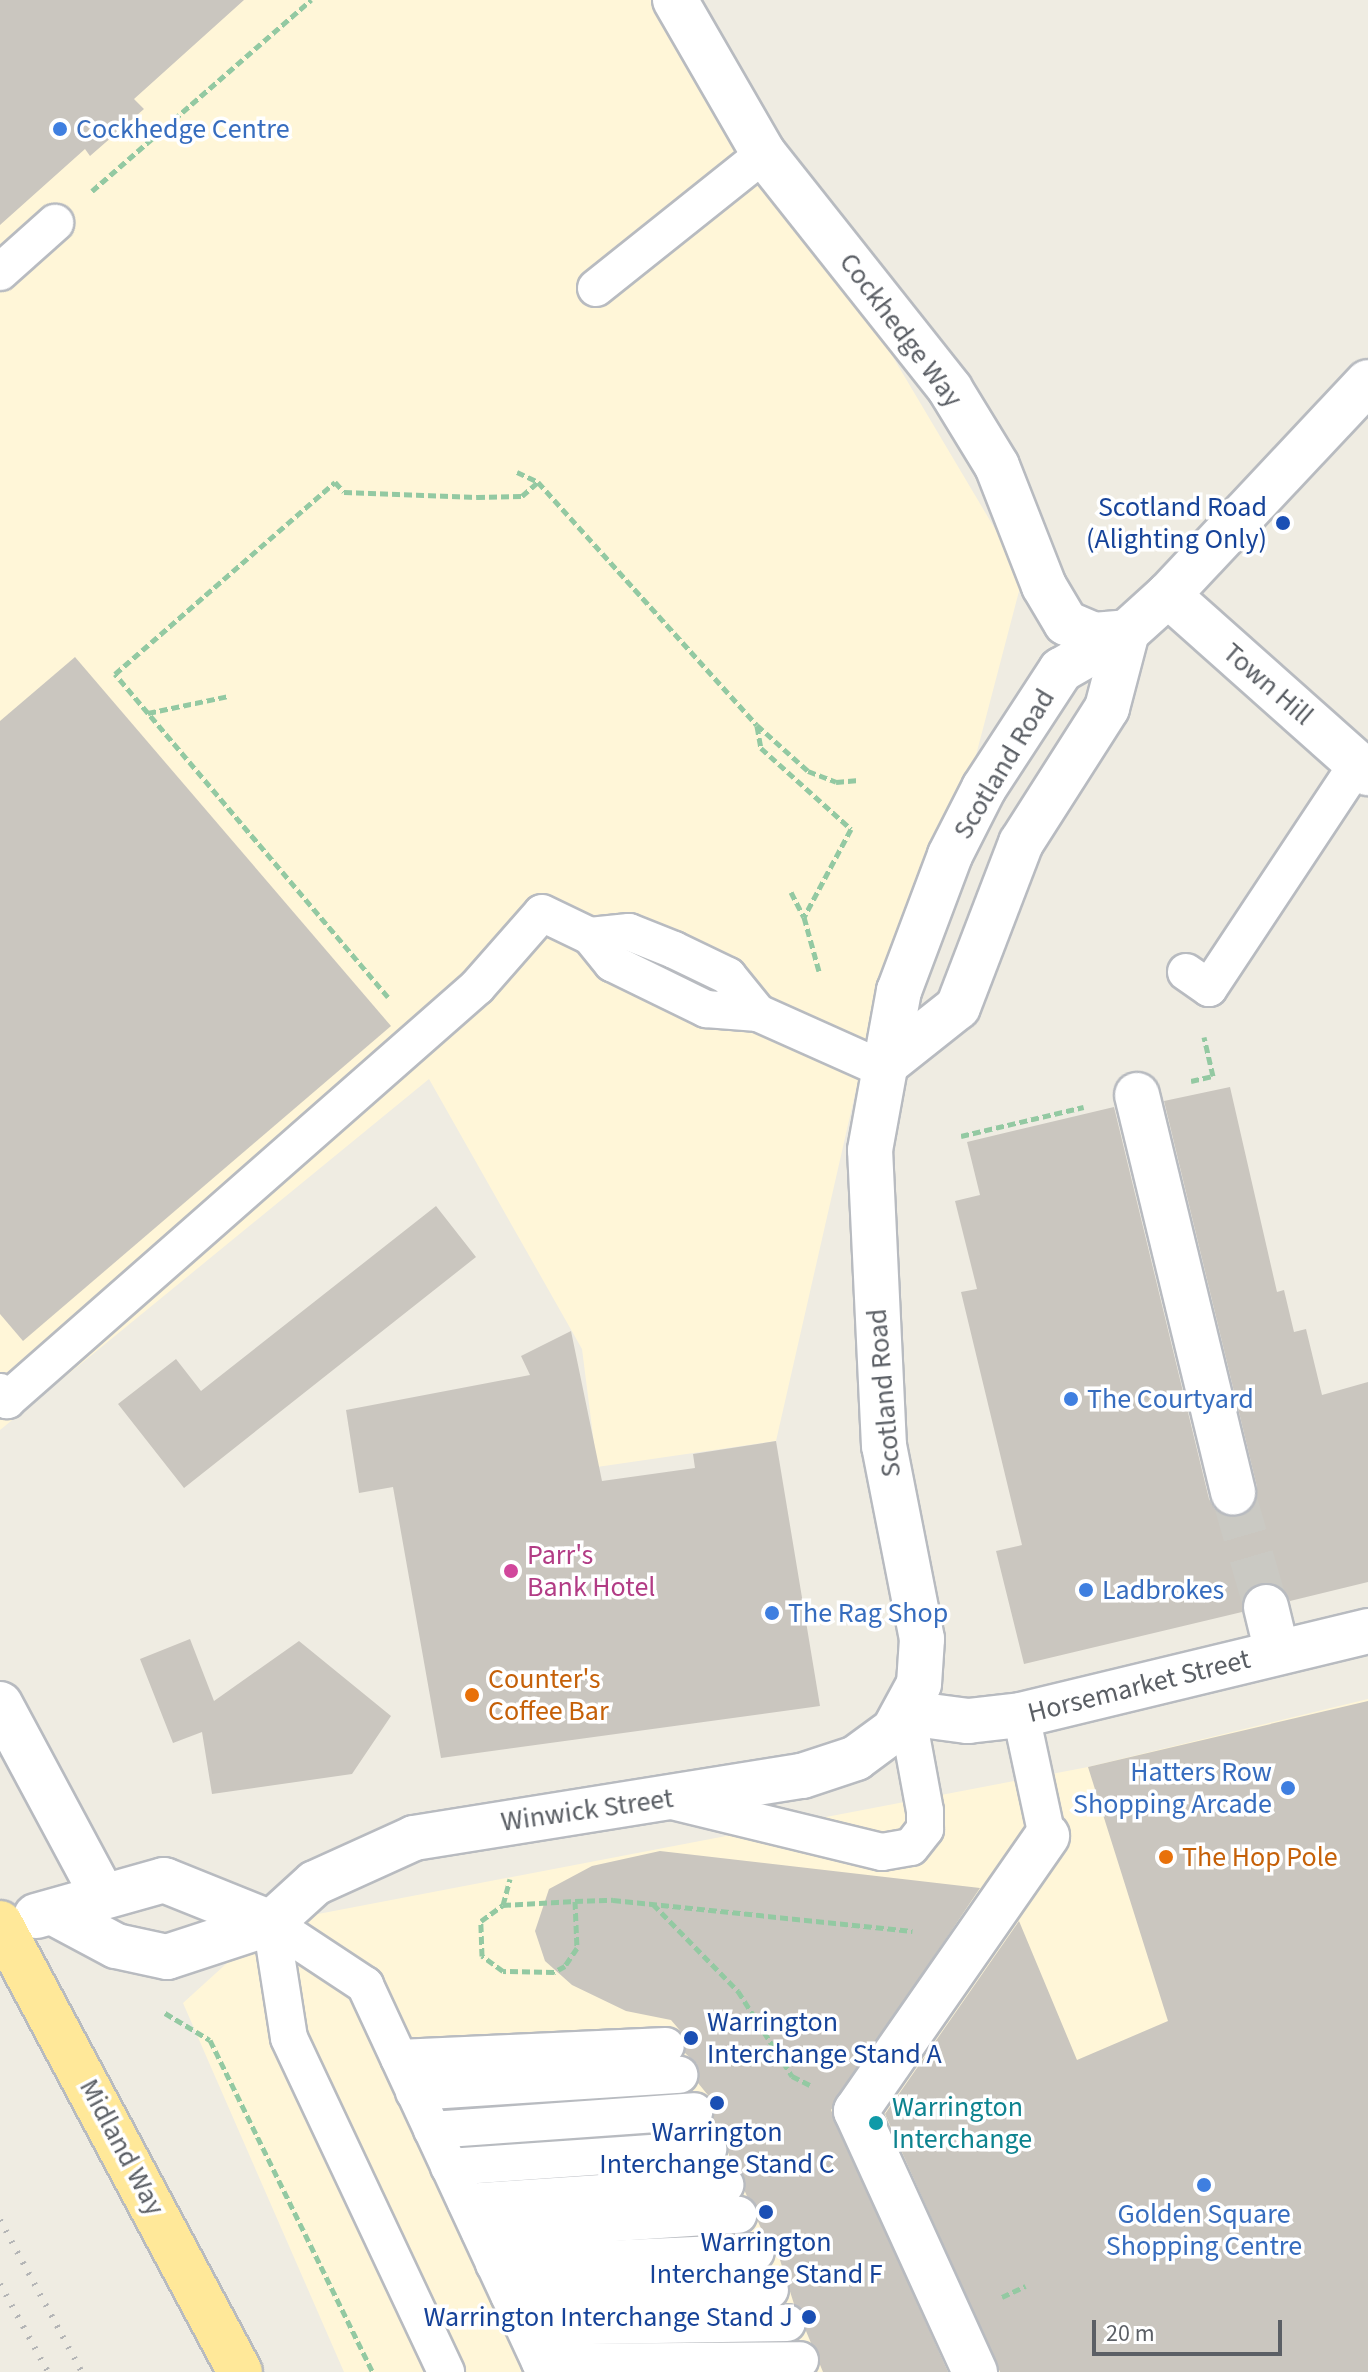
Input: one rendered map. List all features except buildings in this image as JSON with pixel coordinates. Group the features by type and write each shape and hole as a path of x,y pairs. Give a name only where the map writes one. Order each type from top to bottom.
{"highway":[{"name":"Midland Way","path":"0,1923 82,2070 240,2372"}],"street":[{"name":"Cockhedge Way","path":"675,0 764,154 950,389 997,466 1044,586 1066,623 1094,635 1127,632"},
{"name":"Scotland Road","path":"907,1713 919,1684 922,1639 884,1446 870,1150 881,1068 913,951 984,788 1061,670 1127,632 1168,595 1368,382"},
{"name":"Town Hill","path":"1168,595 1363,768"},
{"name":"Scotland Road","path":"881,1068 958,1007 1021,843 1107,708 1127,632"},
{"path":"1137,1095 1233,1493"},
{"path":"1266,1607 1277,1652"},
{"name":"Horsemarket Street","path":"907,1713 968,1721 1021,1715 1368,1631"},
{"path":"0,1704 102,1894"},
{"name":"Winwick Street","path":"56,1914 116,1946 167,1957 271,1923 315,1883 414,1838 667,1800 831,1768 878,1743 907,1713"},
{"path":"975,2372 856,2111 1047,1836"},
{"path":"0,1923 56,1914 102,1894 164,1880 271,1923"}],"lane":[{"path":"596,288 764,154"},
{"path":"0,272 55,223"},
{"path":"1186,972 1209,988 1363,768"},
{"path":"0,1392 7,1400 477,987 542,913 590,936 612,963 706,1009 758,1013 881,1068"},
{"path":"667,1800 882,1852 911,1847 925,1829 925,1811 907,1713"},
{"path":"1021,1715 1047,1836"},
{"path":"271,1923 365,1985 542,2367 800,2360"},
{"path":"271,1923 289,2038 446,2372"},
{"path":"399,2058 672,2060 414,2092"},
{"path":"432,2130 694,2111"},
{"path":"449,2167 708,2149"},
{"path":"495,2264 731,2200"},
{"path":"495,2264 756,2252"},
{"path":"495,2264 770,2290"},
{"path":"495,2264 787,2323"}],"path":[{"path":"55,223 311,0"},
{"path":"517,472 538,482 757,725 808,771 836,782 859,780"},
{"path":"420,1034 115,674 335,482 344,492 477,497 522,496 538,482"},
{"path":"148,713 229,696"},
{"path":"757,725 761,748 851,829 804,917"},
{"path":"791,892 804,917 819,971"},
{"path":"961,1136 1048,1116"},
{"path":"503,1905 511,1876"},
{"path":"575,1901 577,1948 554,1972 503,1971 482,1956 481,1921 503,1905 575,1901 653,1903 976,1938"},
{"path":"653,1903 738,1991 792,2076 856,2111"},
{"path":"159,2010 210,2040 373,2372"}],"shaded area":[{"name":"Cockhedge Centre","path":"0,0 689,0 751,118 1023,576 969,782 868,1037 776,1441 597,1467 582,1349 429,1079 0,1430"},
{"path":"1368,1699 1368,2372 344,2372 183,2003 271,1923 1088,1767"}],"tunnel":[{"path":"1233,1493 1266,1607"}],"railway":[{"path":"0,2220 82,2372"},
{"path":"0,2284 48,2372"}],"place":[{"name":"Cockhedge Centre","path":"60,129"},
{"name":"Scotland Road (Alighting Only)","path":"1283,523"},
{"name":"The Courtyard","path":"1071,1399"},
{"name":"Parr's Bank Hotel","path":"511,1571"},
{"name":"Ladbrokes","path":"1086,1590"},
{"name":"The Rag Shop","path":"772,1613"},
{"name":"Counter's Coffee Bar","path":"472,1695"},
{"name":"Hatters Row Shopping Arcade","path":"1288,1788"},
{"name":"The Hop Pole","path":"1166,1857"},
{"name":"Warrington Interchange Stand A","path":"691,2038"},
{"name":"Warrington Interchange Stand C","path":"717,2103"},
{"name":"Warrington Interchange","path":"876,2123"},
{"name":"Golden Square Shopping Centre","path":"1204,2185"},
{"name":"Warrington Interchange Stand F","path":"766,2212"},
{"name":"Warrington Interchange Stand J","path":"809,2317"}]}
